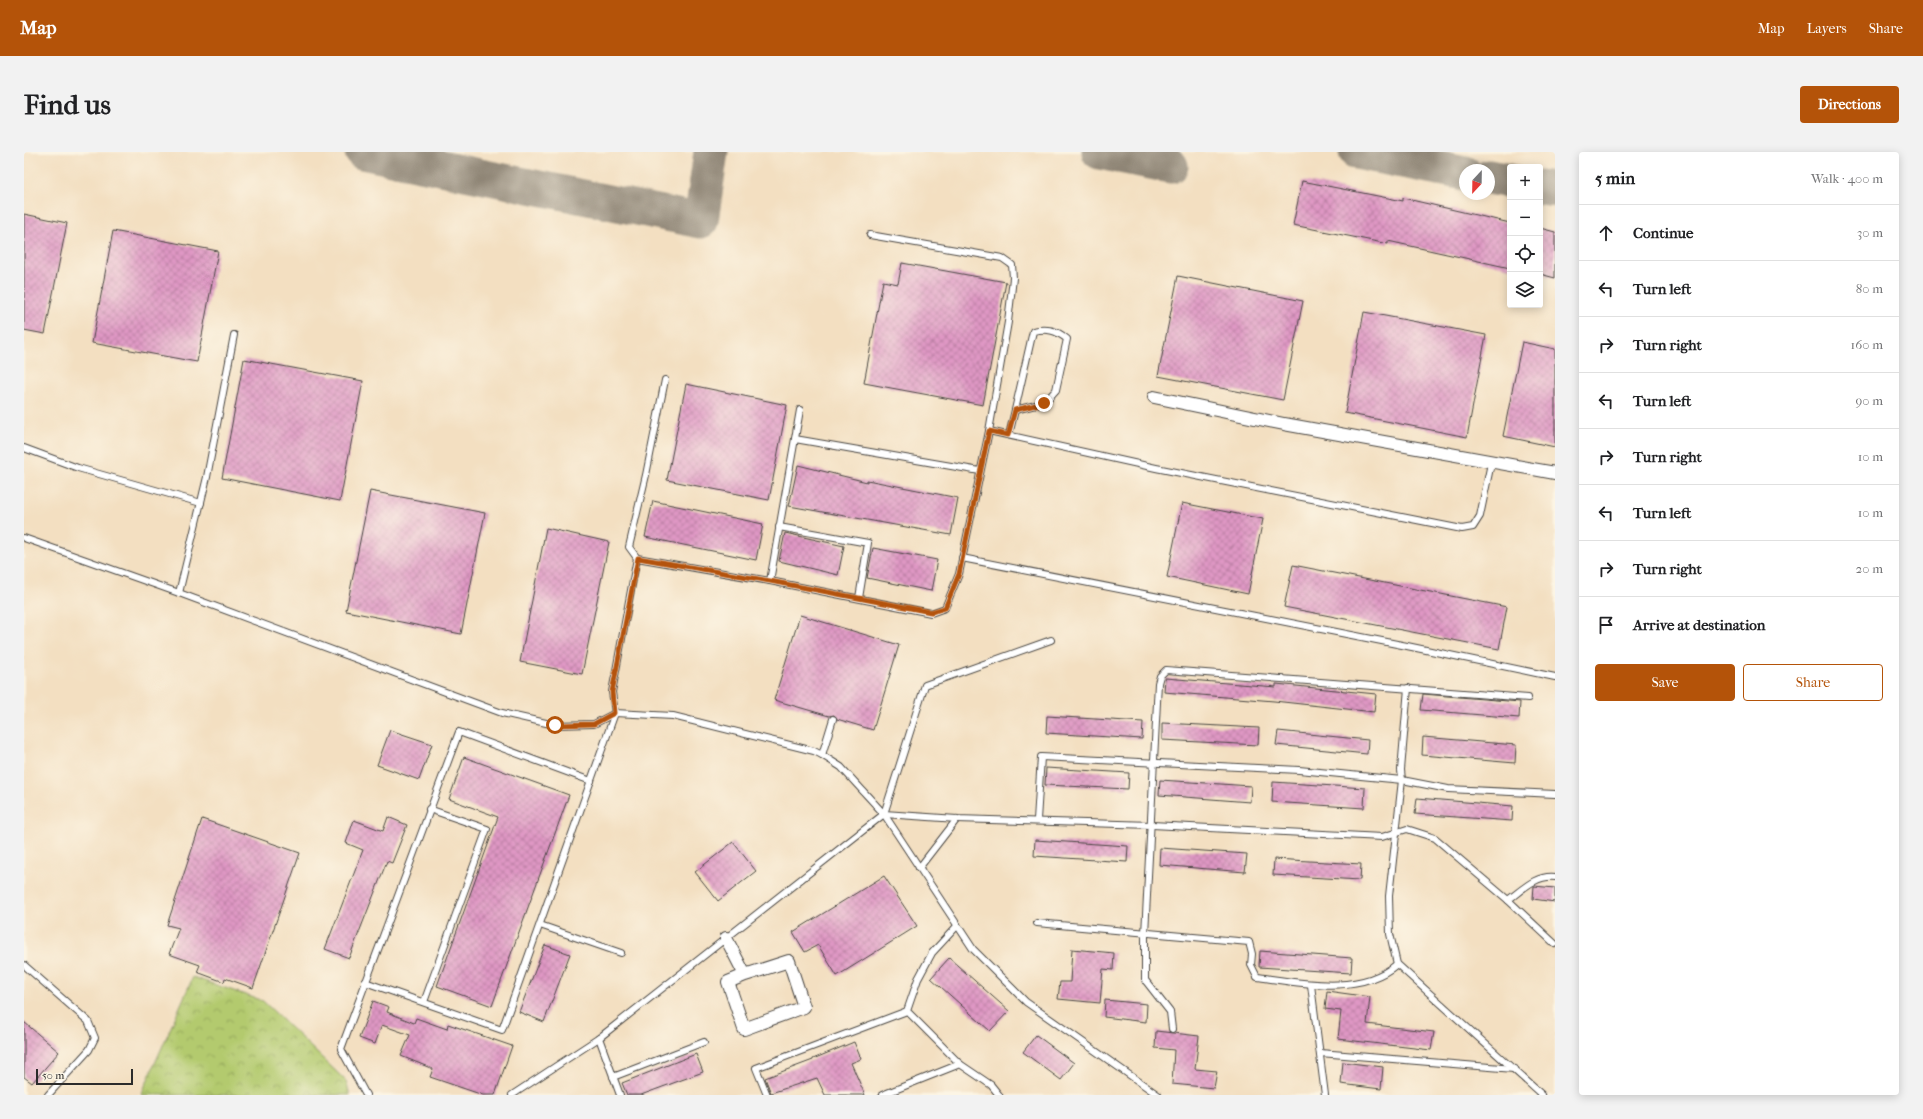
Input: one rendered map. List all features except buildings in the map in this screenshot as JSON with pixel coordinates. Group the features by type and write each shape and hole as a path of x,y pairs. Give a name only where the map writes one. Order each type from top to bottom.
{"street":[{"path":"1154,397 1284,424 1474,458 1491,463 1512,465 1555,473"},
{"path":"726,938 745,975"},
{"path":"789,961 804,1007 744,1029 728,982 745,975 789,961"}],"lane":[{"path":"665,380 646,475 629,547 638,558 770,581 931,612 945,608 959,574 989,431 1008,322 1014,278 1012,265 1002,258 870,235"},
{"path":"1008,435 1033,331 1044,329 1058,332 1067,339 1056,390 1044,403 1015,410"},
{"path":"179,593 200,503 234,335"},
{"path":"770,581 800,410"},
{"path":"989,431 1156,468 1462,529 1473,527 1480,516 1491,463"},
{"path":"795,439 980,471"},
{"path":"24,448 78,468 200,503"},
{"path":"779,527 868,543 858,598"},
{"path":"24,538 179,593 502,713 555,725 594,724 614,713 673,716 822,754 841,767 884,814 973,949 1026,1002 1158,1095"},
{"path":"365,982 502,1030 592,781 614,713 612,692 638,558"},
{"path":"962,558 1407,646 1555,677"},
{"path":"512,1095 599,1038 884,814 925,685 1051,640"},
{"path":"1172,1029 1170,1012 1146,980 1145,934 1152,825 1158,683 1160,676 1166,670 1528,698"},
{"path":"1408,688 1401,770 1402,780 1389,896 1390,934 1396,964 1542,1095"},
{"path":"822,754 833,719"},
{"path":"366,1095 341,1049 429,809 459,732 592,781"},
{"path":"1038,820 1041,757 1299,770 1402,780 1448,788 1555,794"},
{"path":"424,1002 487,829 429,809"},
{"path":"884,814 957,819 1038,820 1382,837 1407,829 1435,838 1508,900 1555,944"},
{"path":"919,868 957,819"},
{"path":"1508,900 1534,880 1546,876 1555,877"},
{"path":"1037,923 1145,934 1249,942 1252,954 1252,965 1257,977 1311,985 1362,982 1386,973 1396,964"},
{"path":"540,925 620,954"},
{"path":"907,1011 918,979 932,953 957,926"},
{"path":"24,965 88,1021 95,1038 89,1050 48,1095"},
{"path":"1311,985 1325,1095"},
{"path":"907,1011 960,1064 991,1085 999,1095"},
{"path":"767,1095 756,1068 907,1011"},
{"path":"599,1038 620,1095"},
{"path":"613,1077 704,1042"},
{"path":"1320,1053 1514,1069"},
{"path":"882,1095 960,1064"}],"green space":[{"path":"193,977 263,1001 346,1081 350,1095 141,1095"}],"taxiway":[{"path":"362,152 701,221 711,152"},
{"path":"1099,152 1171,166"},
{"path":"1356,152 1459,172"},
{"path":"1495,178 1507,180"},
{"path":"1543,187 1555,189"}],"route":[{"path":"555,725 594,724 614,713 612,692 638,558 770,581 931,612 945,608 959,574 989,431 1008,435 1015,410 1044,403"}]}
